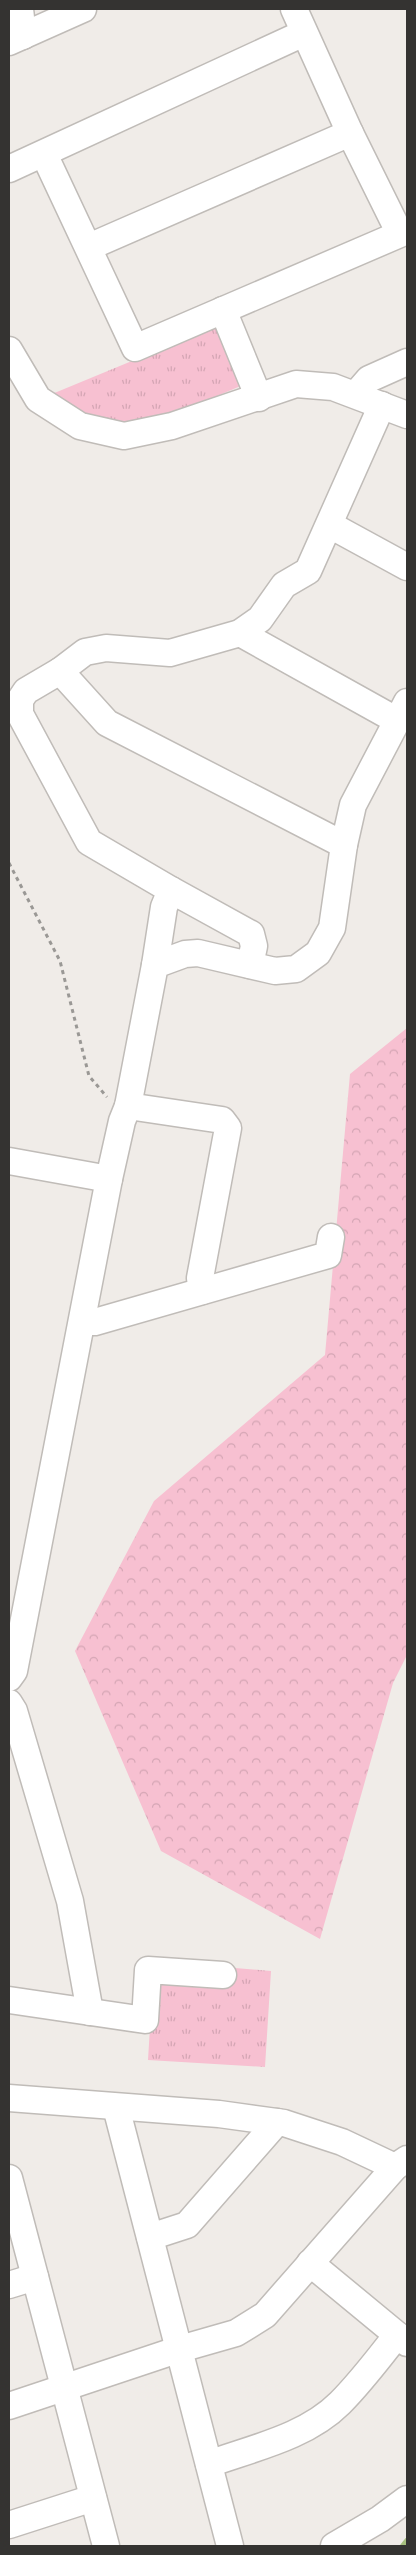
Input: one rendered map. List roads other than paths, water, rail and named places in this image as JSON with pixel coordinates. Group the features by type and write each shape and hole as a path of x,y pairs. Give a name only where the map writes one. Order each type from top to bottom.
{"street":[{"path":"16,39 20,9"},
{"path":"16,39 84,9"},
{"path":"44,154 135,348 400,234 350,133 294,9"},
{"path":"9,169 304,33"},
{"path":"89,247 350,133"},
{"path":"223,310 259,398"},
{"path":"9,350 38,399 80,426 124,436 172,426 296,384 333,387 407,414"},
{"path":"356,394 369,379 407,362"},
{"path":"250,965 254,946 251,934 89,842 20,714 20,700 26,690 60,671 85,652 106,648 170,652 240,633 260,619 284,585 308,571 382,406"},
{"path":"330,525 407,566"},
{"path":"155,965 185,954 198,953 275,971 296,969 318,953 332,928 344,845 353,805 402,711 240,633"},
{"path":"60,671 107,723 344,845"},
{"path":"9,1678 14,1671 83,1322 109,1179 122,1121 128,1106 164,907 171,890"},
{"path":"128,1106 222,1120 228,1128 200,1278 202,1291"},
{"path":"9,1161 109,1179"},
{"path":"83,1322 95,1322 328,1255 331,1237"},
{"path":"9,1703 14,1711 70,1901 90,2012"},
{"path":"9,2000 144,2020 148,1970 223,1975"},
{"path":"9,2098 219,2114 277,2122 401,2163 265,2314 236,2333 180,2349 9,2406"},
{"path":"116,2107 230,2546"},
{"path":"150,2237 187,2225 277,2122"},
{"path":"9,2178 34,2277 66,2388 106,2546"},
{"path":"209,2464 297,2433 320,2419 340,2404 402,2339 310,2263"},
{"path":"9,2285 34,2277"},
{"path":"9,2525 93,2498"},
{"path":"334,2546 380,2519 407,2499"}],"waterway":[{"path":"403,2546 407,2541"}]}
